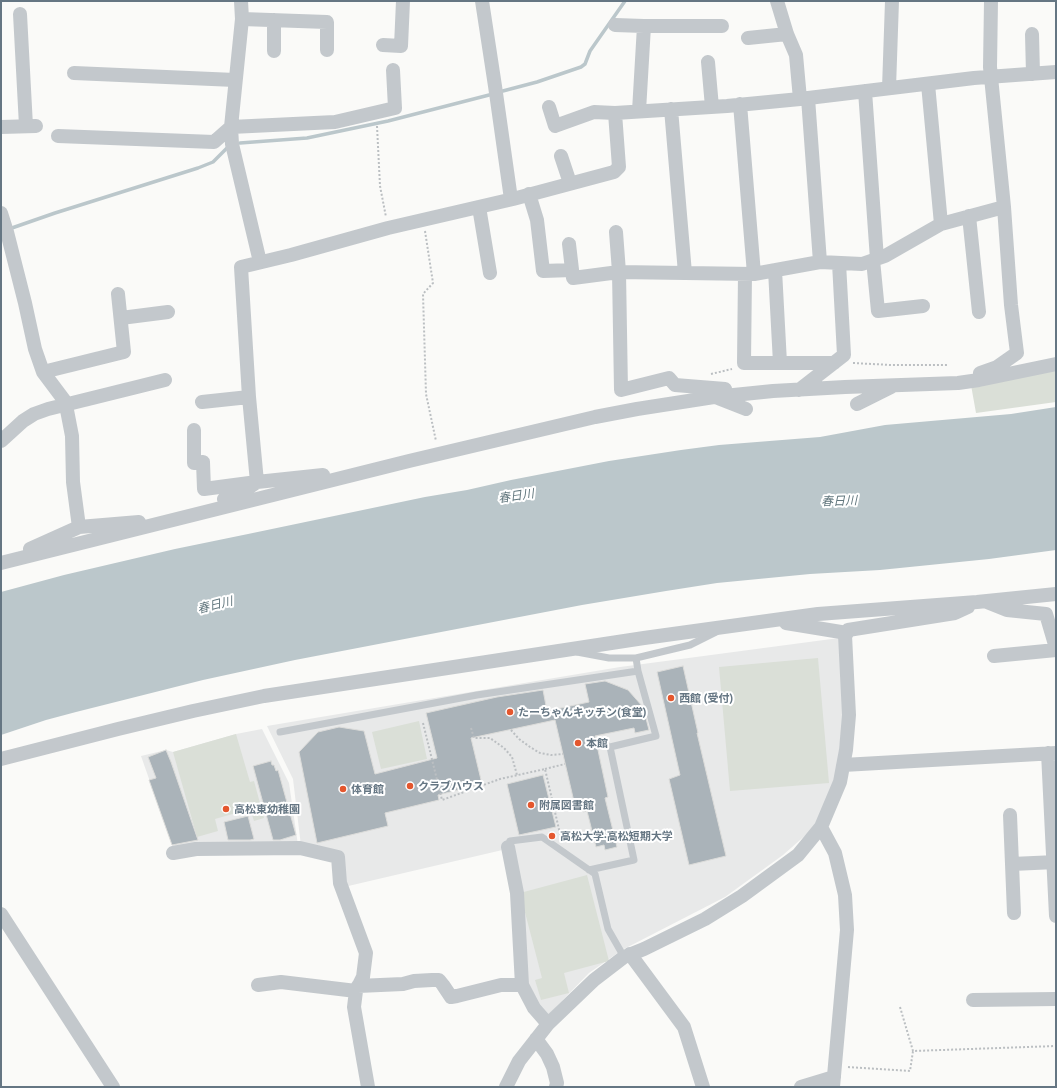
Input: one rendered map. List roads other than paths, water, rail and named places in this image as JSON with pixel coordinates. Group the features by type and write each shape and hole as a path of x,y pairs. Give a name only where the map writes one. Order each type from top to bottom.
{"street":[{"path":"241,1 242,19 231,127 232,144 260,262"},
{"path":"383,45 402,46 403,1"},
{"path":"482,1 511,199"},
{"path":"777,1 787,34 796,55 804,98 820,262"},
{"path":"889,88 892,1"},
{"path":"958,383 997,367 1017,352 1011,305 1004,207 990,67 991,1"},
{"path":"1,127 31,126 20,14"},
{"path":"242,19 327,22 327,50"},
{"path":"274,20 274,51"},
{"path":"615,25 722,26"},
{"path":"639,112 644,26"},
{"path":"748,38 787,34"},
{"path":"1032,34 1033,74"},
{"path":"708,62 712,107"},
{"path":"58,136 214,142 231,127 335,122 395,108 393,70"},
{"path":"549,107 555,126 594,112 639,112 712,107 992,77 1056,72"},
{"path":"74,73 235,80"},
{"path":"928,84 941,224"},
{"path":"865,91 878,311 922,306"},
{"path":"740,104 749,274 744,364 834,362"},
{"path":"671,110 686,273"},
{"path":"257,482 249,397 240,267 291,255 388,228 479,207 614,172 619,167 615,113"},
{"path":"561,156 570,184"},
{"path":"529,194 537,220 543,271 572,270"},
{"path":"479,207 490,273"},
{"path":"569,244 573,278 619,272 749,274 820,262 862,264 885,256 941,224 1004,207"},
{"path":"970,216 979,312"},
{"path":"2,222 25,304 35,349 44,372 66,405 72,436 73,482 79,527"},
{"path":"616,232 619,272 621,390 669,378 675,385 734,390 737,395"},
{"path":"799,390 844,355 839,263"},
{"path":"775,270 780,363"},
{"path":"44,372 124,352 118,294"},
{"path":"120,318 168,312"},
{"path":"194,430 194,462 202,462 204,489 323,475 387,463 479,441 637,409 714,397 895,384 958,383 1056,364"},
{"path":"1,441 22,421 34,414 48,409 165,380"},
{"path":"857,404 895,384"},
{"path":"202,402 249,397"},
{"path":"714,397 746,409"},
{"path":"6,562 363,472 437,444 479,441"},
{"path":"348,470 363,472"},
{"path":"6,562 16,555 79,527 179,518 193,509 241,493 257,482"},
{"path":"1,759 193,711 264,696 771,620 818,614 982,602 1056,594"},
{"path":"506,1087 519,1061 548,1024 594,980 627,956 705,919 742,896 798,855 821,827 840,782 846,750 849,715 844,635 848,630 955,613 982,602 1007,610 1046,614 1056,649 994,656"},
{"path":"771,620 847,633"},
{"path":"843,765 1052,753 1056,916"},
{"path":"1010,815 1014,913"},
{"path":"801,1087 834,1077 847,930 845,895 835,853 821,827"},
{"path":"509,844 517,893 522,985 534,1008 548,1024"},
{"path":"173,852 196,849 300,848 338,857 340,883 366,953 363,977 357,989 354,1007 368,1087"},
{"path":"1012,864 1055,862"},
{"path":"1,914 113,1087"},
{"path":"627,956 684,1027 703,1087"},
{"path":"258,985 281,982 357,989 403,984 414,981 439,980 451,997 501,985 522,985"},
{"path":"973,1000 1056,999"},
{"path":"536,1039 547,1054 553,1067 557,1082 556,1087"}],"lane":[{"path":"565,650 609,658 636,658 690,645 728,626"},
{"path":"589,870 634,860 610,747 656,736 638,672 636,658"},
{"path":"280,732 477,695 638,672"},
{"path":"509,844 542,837 595,874 608,929 627,956"}],"water":[{"name":"春日川","path":"1056,407 1056,550 989,559 880,570 810,574 717,583 582,605 295,660 203,680 46,720 1,735 1,592 64,575 175,549 425,497 609,461 719,445 820,437 885,425 1011,414"}],"waterway":[{"path":"499,92 537,82 581,67 585,64 590,51 625,1"},
{"path":"240,143 307,138 388,121 493,94"},
{"path":"9,229 198,168 213,162 228,147"}],"place":[{"name":"西館 (受付)","path":"671,698"},
{"name":"たーちゃんキッチン(食堂)","path":"510,712"},
{"name":"本館","path":"578,743"},
{"name":"クラブハウス","path":"410,786"},
{"name":"体育館","path":"343,789"},
{"name":"附属図書館","path":"531,805"},
{"name":"高松東幼稚園","path":"226,809"},
{"name":"高松大学·高松短期大学","path":"552,836"}]}
